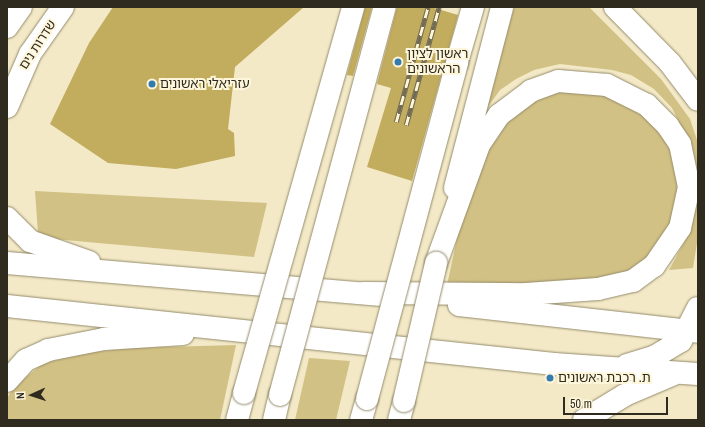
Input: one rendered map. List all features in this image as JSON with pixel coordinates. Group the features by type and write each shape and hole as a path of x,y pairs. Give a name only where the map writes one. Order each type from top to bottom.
{"main road":[{"path":"7,26 21,7"},
{"name":"שדרות נים","path":"7,107 30,54 63,7"},
{"path":"237,420 353,7"},
{"path":"274,420 385,7"},
{"path":"362,420 473,7"},
{"path":"402,411 436,263 484,70 502,7"},
{"path":"615,7 670,63 698,100"},
{"path":"364,293 526,294 598,289 633,281 654,266 680,228 689,187 680,144 668,126 647,105 607,85 558,81 531,91 500,116 479,145 436,263"},
{"path":"7,218 30,241 53,251 146,278"},
{"path":"7,263 146,278 364,293 693,331"},
{"path":"7,306 274,332 614,368 687,373"},
{"path":"614,368 669,350 693,331 698,308"},
{"path":"7,381 26,360 72,344 174,334 274,332"},
{"path":"584,420 625,395 687,373"}],"shaded area":[{"path":"514,7 589,7 661,79 690,119 698,143 698,237 693,268 669,270 692,228 695,182 684,132 672,108 654,89 631,75 612,70 560,64 534,70 516,79 500,90 485,111"},
{"path":"560,90 587,90 625,102 653,122 672,148 680,187 678,206 663,241 637,269 578,283 447,285 466,197 487,149 506,121 530,101"},
{"path":"35,191 267,203 254,257 54,239 38,233"},
{"path":"236,345 220,420 7,420 7,398 14,387 42,364 78,354 130,348"},
{"path":"309,358 350,361 336,420 295,420"}],"building":[{"name":"עזריאלי ראשונים","path":"113,7 304,7 235,67 228,129 234,133 235,156 176,169 108,163 50,124 89,43"},
{"path":"365,7 372,7 353,76 347,75"},
{"path":"397,7 431,7 458,15 412,181 367,167 391,88 377,84"}],"railway":[{"path":"396,122 428,7"},
{"path":"406,125 439,7"}],"place":[{"name":"ראשון לציון הראשונים","path":"398,62"},
{"name":"עזריאלי ראשונים","path":"152,84"},
{"name":"ת. רכבת ראשונים","path":"550,378"}]}
